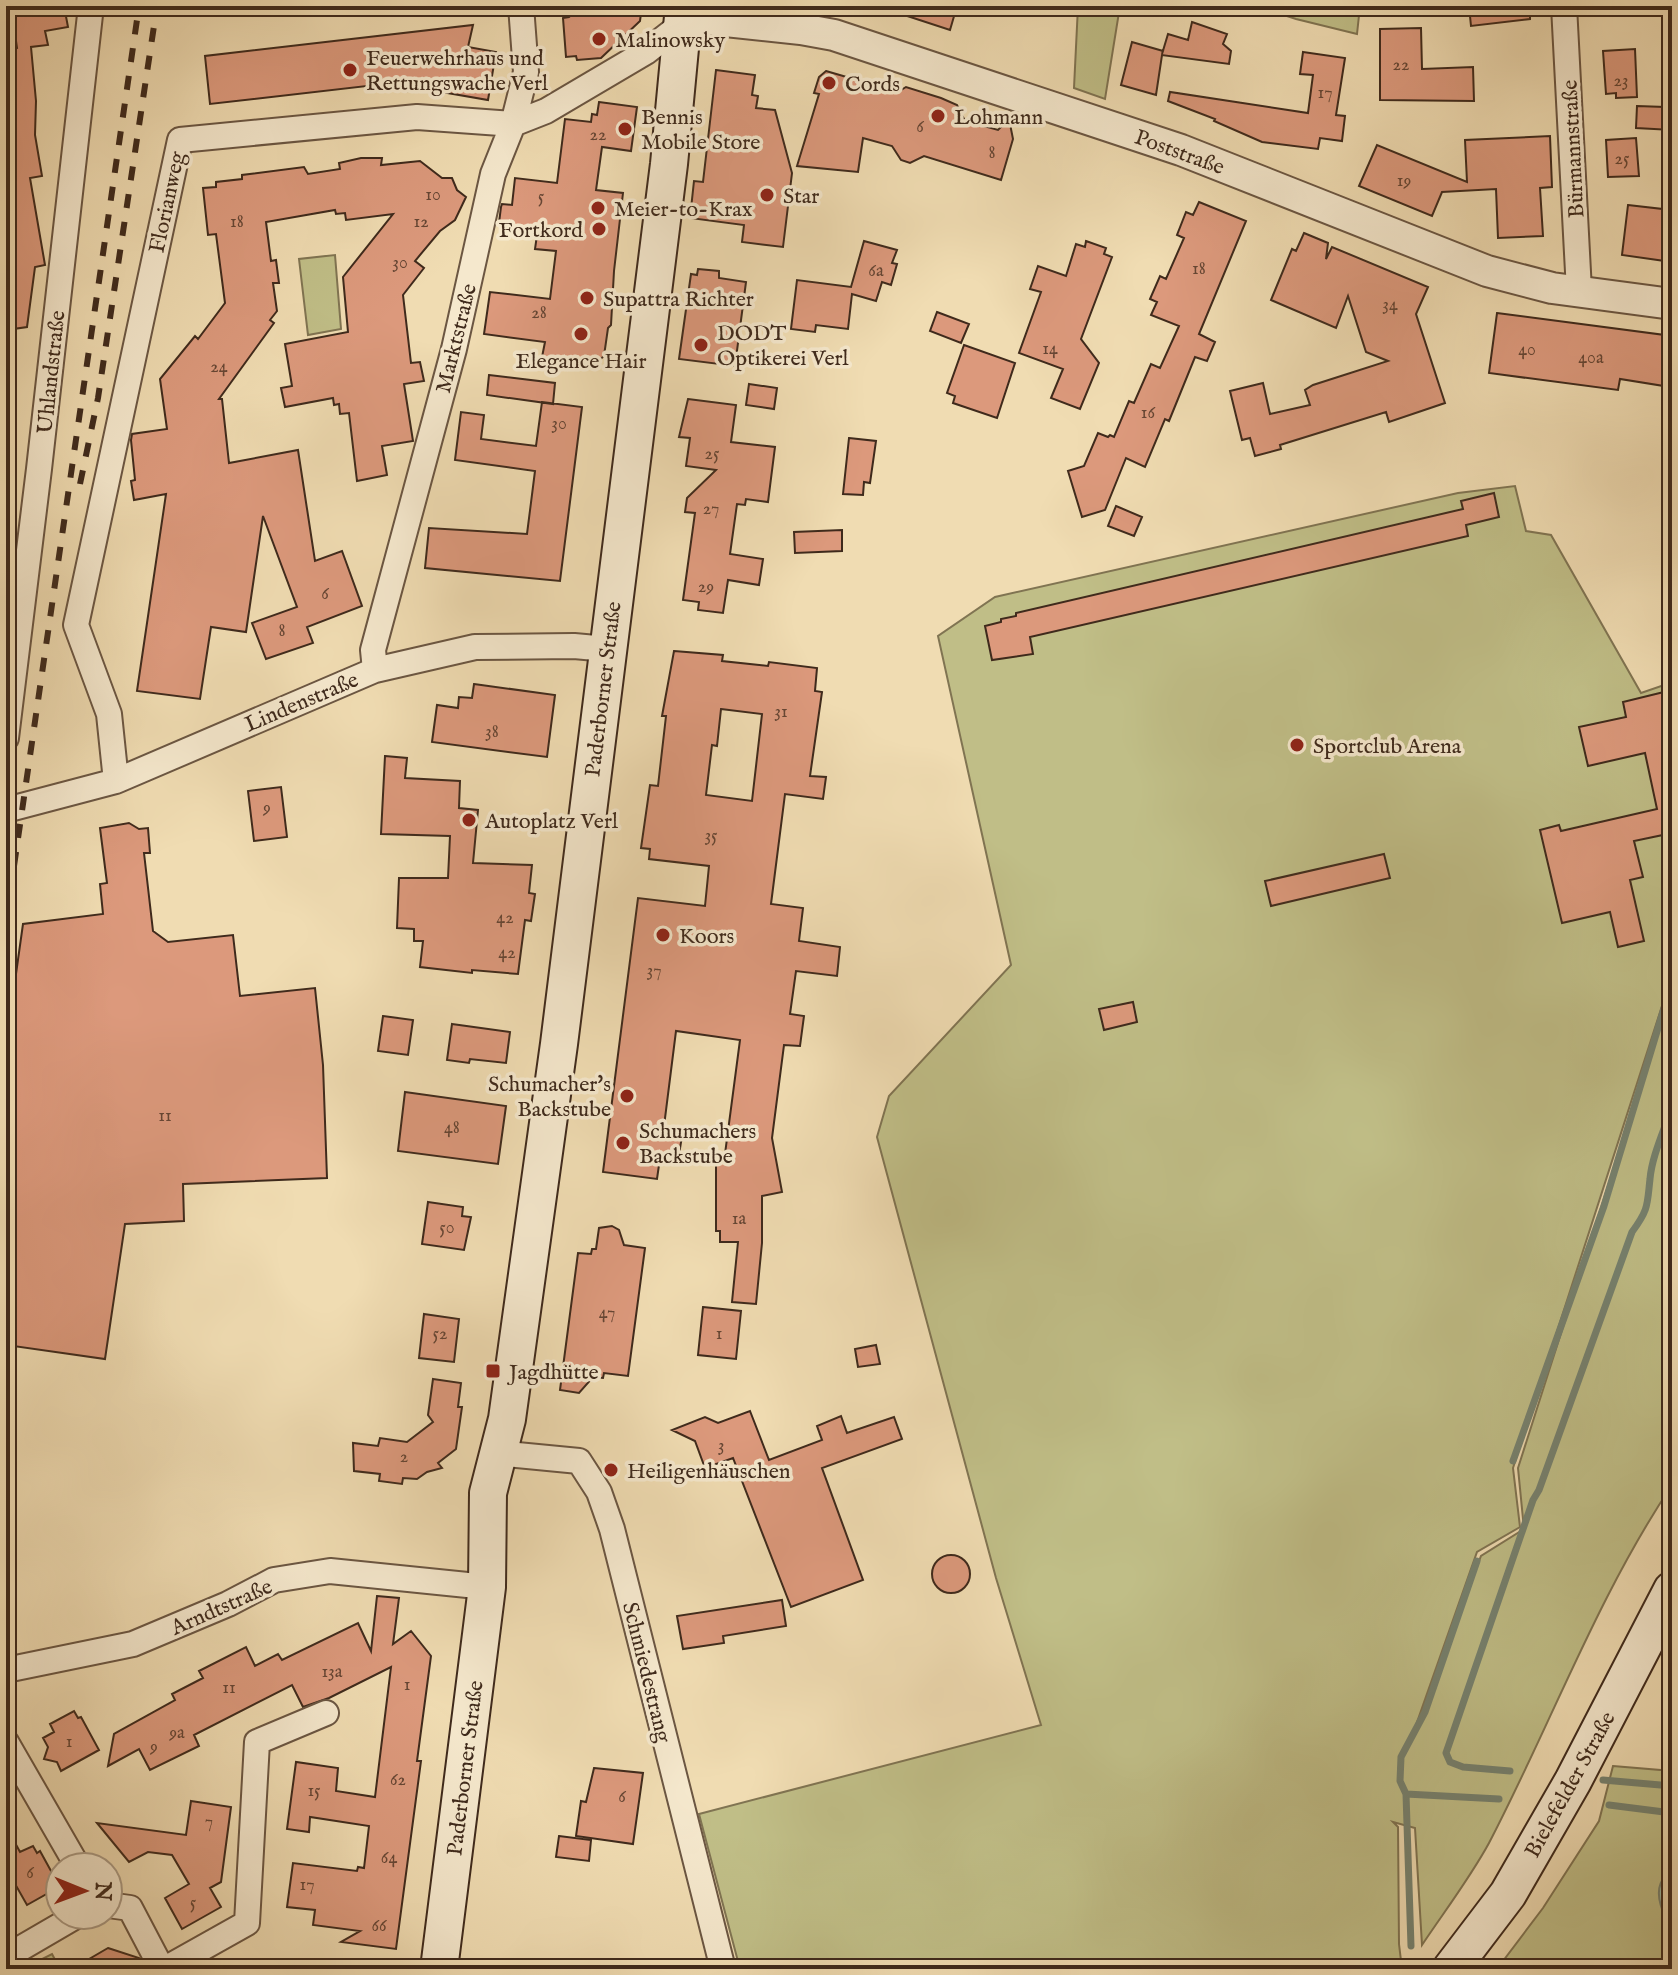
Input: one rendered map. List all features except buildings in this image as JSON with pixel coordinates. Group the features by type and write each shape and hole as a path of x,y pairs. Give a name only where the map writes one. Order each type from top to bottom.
{"main road":[{"name":"Paderborner Straße","path":"439,1969 488,1577 486,1516 490,1480 504,1442 557,1059 669,164 683,15"},
{"name":"Bielefelder Straße","path":"1451,1969 1508,1894 1573,1781 1672,1590"}],"street":[{"name":"Uhlandstraße","path":"6,738 91,6"},
{"name":"Marktstraße","path":"375,670 373,650 454,349 493,174 513,124 526,72 521,6"},
{"name":"Bürmannstraße","path":"1564,6 1579,291"},
{"name":"Florianweg","path":"116,781 109,714 76,625 180,140 417,117 513,124 546,111 646,52 683,15"},
{"name":"Poststraße","path":"683,15 834,35 1181,150 1467,264 1530,283 1672,304"},
{"name":"Lindenstraße","path":"6,810 116,781 375,670 475,647 574,646 607,649"},
{"name":"Schmiedestrang","path":"504,1442 579,1461 599,1492 612,1529 723,1969"},
{"name":"Arndtstraße","path":"6,1670 133,1644 228,1604 274,1580 330,1571 488,1577"},
{"path":"124,1907 130,1908 164,1969 247,1923 257,1742 326,1713"},
{"path":"6,1742 69,1851"},
{"path":"6,1957 51,1931"}],"shaded area":[{"path":"1078,6 1120,6 1105,99 1074,88"},
{"path":"1257,6 1360,6 1357,34 1296,19"},
{"path":"335,255 341,329 308,335 299,259"},
{"path":"1515,486 1526,531 1551,535 1641,693 1667,684 1672,699 1672,975 1513,1468 1520,1527 1477,1552 1410,1742 1481,1556 1524,1529 1518,1468 1672,985 1672,1485 1620,1571 1489,1843 1422,1945 1415,1828 1393,1822 1398,1827 1402,1969 740,1969 699,1814 1041,1725 996,1578 877,1137 889,1096 1011,965 938,636 995,597 1458,493"},
{"path":"1613,1766 1672,1771 1672,1969 1497,1969 1543,1908 1599,1821"},
{"path":"1672,1869 1672,1914 1663,1912 1659,1894 1663,1878"},
{"path":"52,1954 60,1969 24,1969 24,1968"}],"waterway":[{"path":"1513,1461 1604,1206 1672,982"},
{"path":"1510,1771 1463,1767 1450,1762 1446,1753 1533,1500 1632,1232 1646,1207 1653,1161 1672,1106"},
{"path":"1411,1946 1406,1794 1400,1781 1401,1757 1425,1712 1477,1561"},
{"path":"1603,1780 1672,1786"},
{"path":"1406,1794 1499,1799"},
{"path":"1609,1805 1672,1813"}],"railway":[{"path":"6,921 139,6"},
{"path":"80,484 98,398 157,6"}],"place":[{"name":"Malinowsky","path":"599,39"},
{"name":"Feuerwehrhaus und Rettungswache Verl","path":"350,70"},
{"name":"Cords","path":"829,83"},
{"name":"Lohmann","path":"938,116"},
{"name":"Bennis Mobile Store","path":"625,129"},
{"name":"Star","path":"767,195"},
{"name":"Meier-to-Krax","path":"598,208"},
{"name":"Fortkord","path":"599,229"},
{"name":"Supattra Richter","path":"587,298"},
{"name":"Elegance Hair","path":"581,334"},
{"name":"DODT Optikerei Verl","path":"701,345"},
{"name":"Sportclub Arena","path":"1297,745"},
{"name":"Autoplatz Verl","path":"469,820"},
{"name":"Koors","path":"663,935"},
{"name":"Schumacher's Backstube","path":"627,1096"},
{"name":"Schumachers Backstube","path":"623,1143"},
{"name":"Jagdhütte","path":"493,1371"},
{"name":"Heiligenhäuschen","path":"611,1470"}]}
